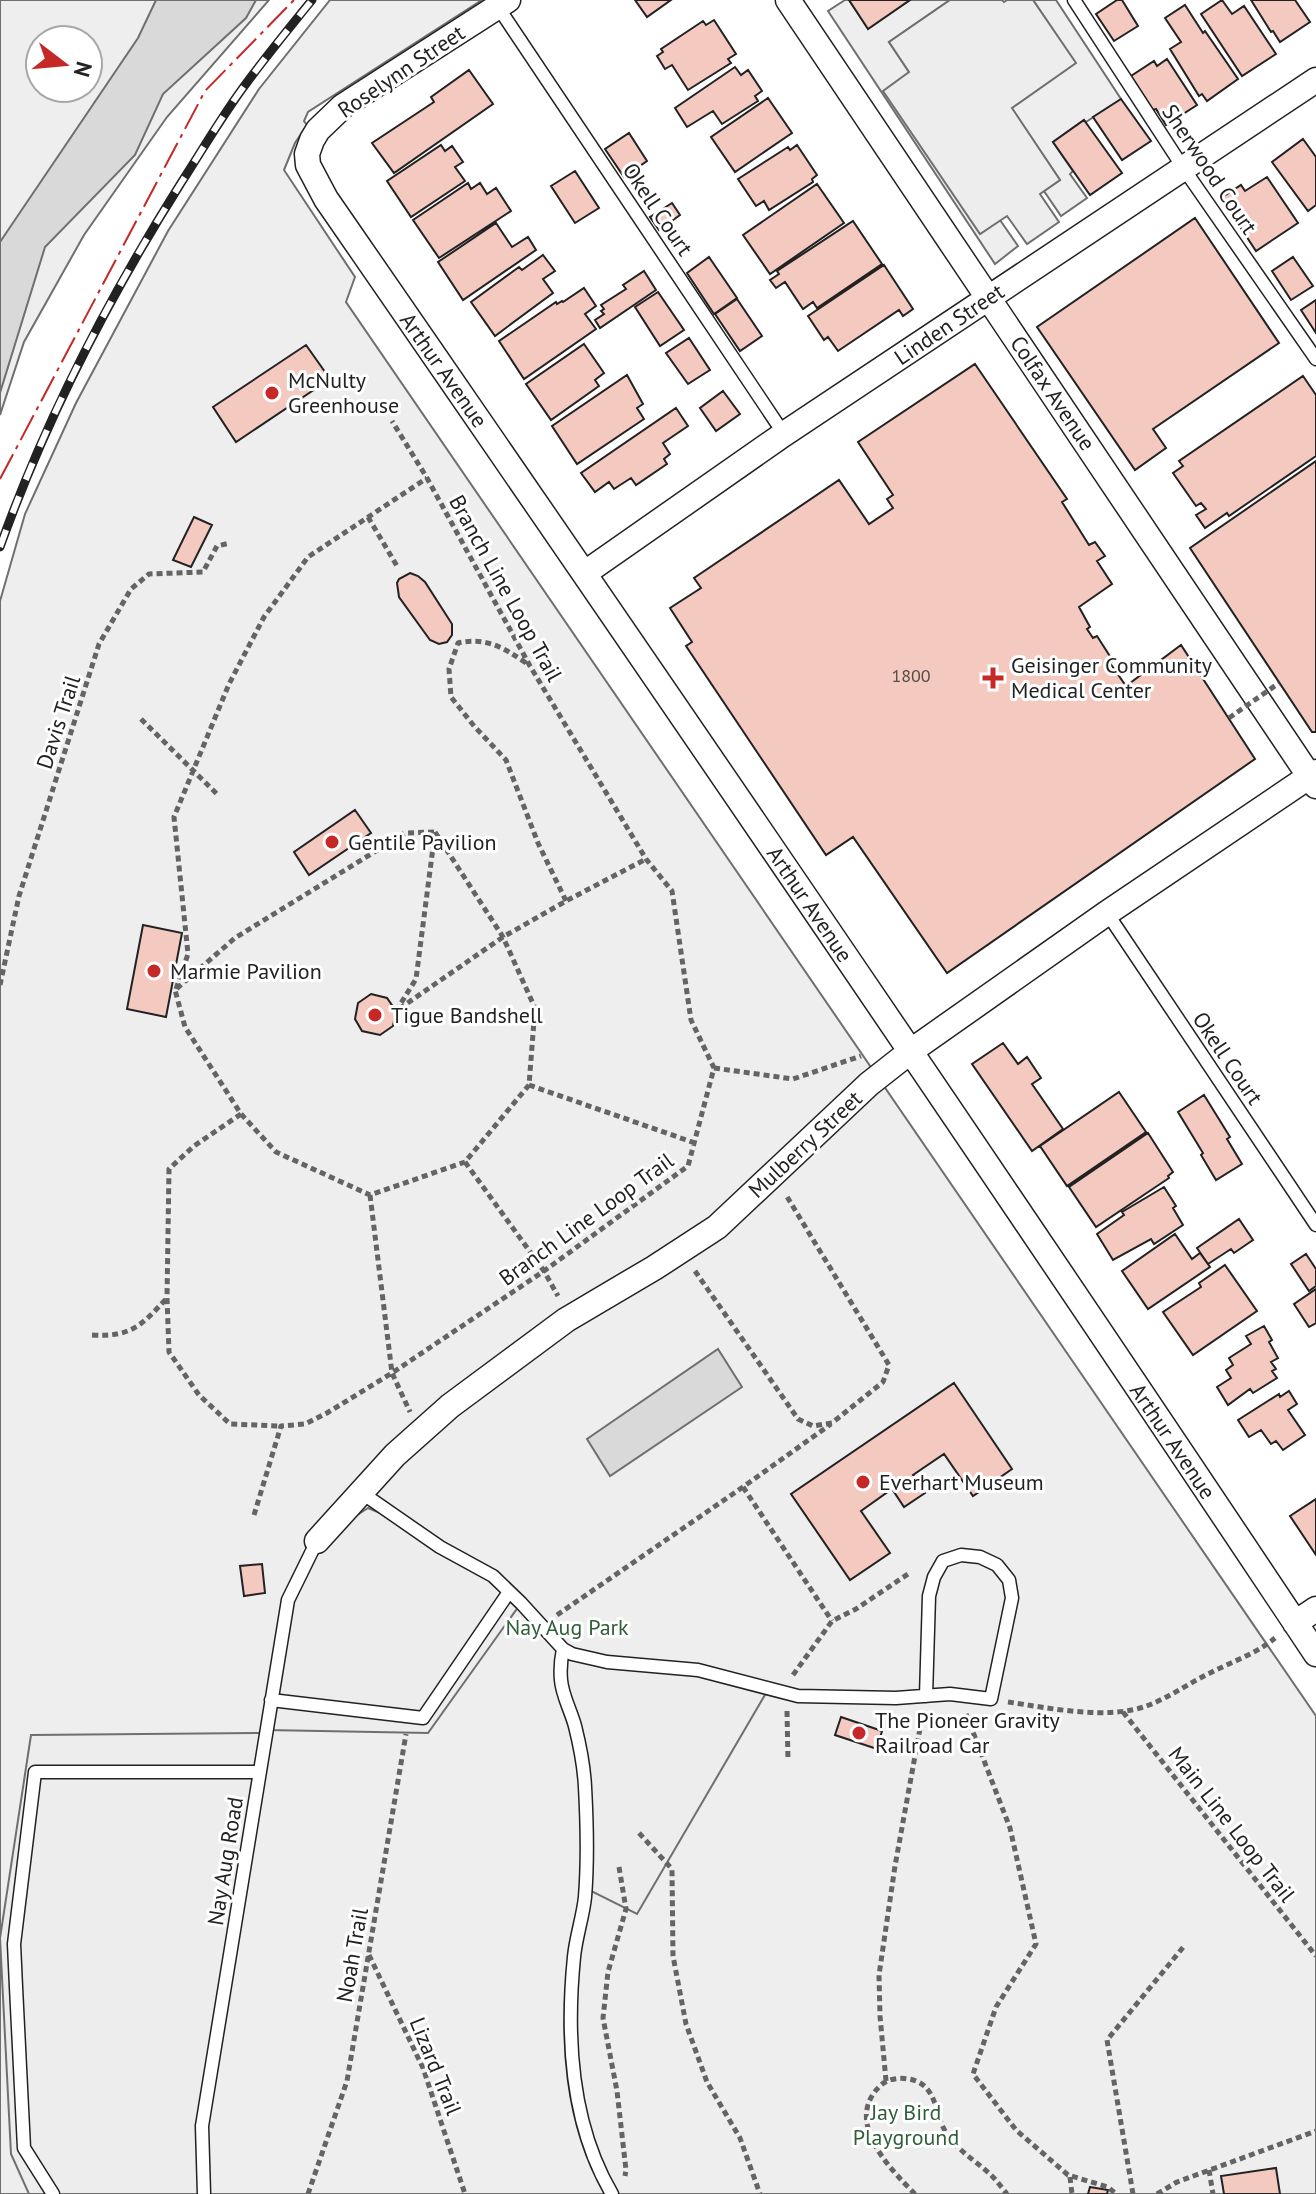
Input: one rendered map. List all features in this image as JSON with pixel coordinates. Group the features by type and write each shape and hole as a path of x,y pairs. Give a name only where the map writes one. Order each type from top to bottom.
{"street":[{"name":"Colfax Avenue","path":"788,0 1314,778"},
{"name":"Roselynn Street","path":"307,154 318,130 343,106 503,4"},
{"name":"Linden Street","path":"585,573 784,434 1316,80"},
{"name":"Arthur Avenue","path":"307,154 308,165 326,199 911,1051 1316,1654"},
{"name":"Mulberry Street","path":"317,1541 395,1455 450,1406 570,1318 717,1227 869,1084 911,1051 1107,913 1314,778"},
{"path":"1295,1623 1316,1609"}],"lane":[{"name":"Sherwood Court","path":"1074,0 1184,169 1316,359"},
{"name":"Okell Court","path":"503,4 784,434"},
{"name":"Okell Court","path":"1107,913 1316,1225"},
{"path":"362,1493 440,1547 493,1576 563,1649 607,1662 698,1670 784,1693 860,1698 926,1696 958,1695 991,1699 1012,1598 1009,1580 997,1565 980,1557 961,1555 943,1561 934,1577 929,1596 926,1696"},
{"name":"Nay Aug Road","path":"204,2194 202,2126 288,1600 317,1541"},
{"path":"271,1700 423,1718 509,1592"},
{"path":"563,1649 560,1682 575,1726 584,1771 586,1817 585,1898 574,1953 572,1989 573,2071 586,2133 600,2173 612,2194"},
{"path":"53,2194 24,2148 17,2015 14,1944 35,1772 260,1772"}],"path":[{"name":"Branch Line Loop Trail","path":"281,1426 305,1424 392,1373 544,1271 688,1166 714,1068 691,1020 672,891 646,859 530,666 427,478 392,421"},
{"path":"427,478 308,557 264,617 229,684 174,817 188,954 175,990 185,1027 241,1114 276,1152 370,1195 465,1162 529,1085 535,1008 503,937 435,832"},
{"path":"368,517 397,566"},
{"name":"Davis Trail","path":"0,985 19,896 99,644 131,589 149,574 203,572 217,546 230,543"},
{"path":"530,666 503,647 471,640 458,643 449,669 451,697 506,760 538,843 566,901"},
{"path":"1229,718 1279,683"},
{"path":"141,719 218,795"},
{"path":"175,990 235,938 405,833 435,832"},
{"path":"435,832 416,979 396,1011 503,937 646,859"},
{"path":"714,1068 793,1079 862,1056"},
{"path":"529,1085 695,1143"},
{"path":"241,1114 194,1146 169,1169 167,1298 169,1352 199,1395 230,1424 281,1426 254,1515"},
{"path":"465,1162 544,1271 570,1318"},
{"path":"541,1626 743,1487 883,1382 889,1365 773,1174"},
{"path":"370,1195 392,1373 420,1433"},
{"path":"681,1250 798,1419 813,1426 832,1423"},
{"path":"92,1335 116,1336 146,1321 167,1298"},
{"path":"743,1487 832,1621"},
{"path":"788,1761 784,1693 832,1621 856,1609 908,1574"},
{"path":"991,1699 1089,1712 1122,1712 1148,1705 1178,1691 1268,1644 1295,1623"},
{"path":"958,1695 1010,1828 1036,1944 996,2007 973,2074 1016,2130 1070,2177 1108,2187 1116,2194"},
{"path":"886,2081 879,1975 926,1696"},
{"name":"Main Line Loop Trail","path":"1122,1712 1316,1956"},
{"name":"Noah Trail","path":"308,2194 347,2081 410,1716"},
{"path":"639,1833 672,1869 673,1956 686,2024 707,2082 740,2138 760,2194"},
{"path":"619,1867 626,1909 608,1972 603,2018 617,2091 626,2170 624,2182"},
{"path":"1133,2194 1107,2040 1185,1945"},
{"name":"Lizard Trail","path":"369,1954 423,2068 465,2194"},
{"path":"915,2194 874,2144 865,2121 874,2092 886,2081 896,2078 916,2080 924,2086 936,2104 944,2129 1007,2194"},
{"path":"1157,2194 1177,2182 1316,2131"},
{"path":"1209,2170 1213,2194"},
{"path":"1070,2177 1072,2194"}],"green space":[{"path":"0,0 269,0 167,117 84,235 24,342 0,415"},
{"name":"Nay Aug Park","path":"330,0 482,0 308,112 304,121 307,125 295,143 284,170 355,277 346,302 1316,1716 1316,2194 0,2194 0,601 25,514 76,403 168,231 259,89"},
{"path":"849,0 868,28 910,0 950,0 889,42 909,72 980,233 1000,220 1018,246 995,264 828,11"},
{"path":"1033,0 1056,0 1121,99 1053,142 1087,198 1061,216 1044,191 1060,180 1011,108 1075,63"}],"shaded area":[{"path":"156,0 256,0 246,18 163,94 135,155 45,247 0,393 0,242 93,104 104,104 104,88 138,38"},
{"path":"950,0 1033,0 1076,63 1012,108 1060,180 1040,194 1059,222 1027,244 1007,216 980,234 883,91 909,72 889,42"},
{"path":"718,1349 742,1387 610,1476 587,1439"},
{"path":"368,1508 407,1524 493,1576 521,1603 428,1733 267,1730 288,1600 317,1541"},
{"path":"563,1649 680,1668 769,1688 637,1914 581,1886 586,1814 575,1729 561,1682"},
{"path":"265,1733 202,2125 201,2194 29,2194 11,2154 0,1938 31,1735"}],"building":[{"path":"635,0 671,0 647,17"},
{"path":"849,0 910,0 868,29"},
{"path":"1122,0 1138,26 1114,41 1096,14"},
{"path":"1222,0 1232,14 1244,6 1276,54 1242,76 1201,14"},
{"path":"1251,0 1295,0 1310,22 1280,42"},
{"path":"1185,5 1238,79 1207,101 1202,94 1199,96 1170,49 1181,42 1165,18"},
{"path":"714,20 736,54 728,59 731,63 688,90 672,65 665,69 657,56 663,52 661,49 703,21 706,25"},
{"path":"1167,59 1197,105 1166,125 1131,76 1154,61 1157,66"},
{"path":"735,67 741,75 748,70 762,91 755,96 758,101 722,124 713,111 687,127 675,108"},
{"path":"469,70 493,104 394,173 372,143 434,102 431,97"},
{"path":"768,98 792,133 735,172 711,137"},
{"path":"1121,99 1151,141 1122,160 1093,117"},
{"path":"1084,120 1122,173 1090,195 1053,142"},
{"path":"629,133 647,161 624,177 605,149"},
{"path":"1303,139 1316,157 1316,205 1308,211 1272,162"},
{"path":"441,145 445,151 452,146 463,162 455,167 465,181 411,217 387,181"},
{"path":"797,145 817,175 813,182 769,210 764,201 756,206 738,179 788,147 790,150"},
{"path":"575,171 599,208 575,223 551,186"},
{"path":"1267,177 1298,223 1256,251 1221,198 1241,185 1245,191"},
{"path":"468,183 471,189 480,183 487,194 496,188 511,211 439,258 413,220"},
{"path":"817,184 844,223 770,274 743,235"},
{"path":"672,203 680,215 659,230 650,217"},
{"path":"1195,218 1279,343 1153,429 1166,448 1135,470 1037,327"},
{"path":"853,221 882,264 817,308 813,302 803,309 785,282 776,288 770,280 779,274 777,271"},
{"path":"496,223 512,247 528,237 536,250 463,300 438,262"},
{"path":"543,255 555,271 543,279 553,293 495,336 471,302 519,267 522,270"},
{"path":"709,257 737,298 714,314 687,273"},
{"path":"1293,257 1313,286 1291,300 1272,271"},
{"path":"884,265 913,309 903,316 899,310 838,351 828,337 824,340 808,316"},
{"path":"644,271 656,290 600,328 595,320 604,314 601,305 626,289 623,285"},
{"path":"584,288 596,306 585,314 596,329 524,379 499,341 556,302 563,302"},
{"path":"658,292 684,330 660,346 635,307"},
{"path":"737,299 762,336 740,351 715,314"},
{"path":"1316,300 1316,333 1301,310"},
{"path":"689,338 710,370 688,384 666,353"},
{"path":"584,344 604,373 595,380 599,386 551,420 526,384"},
{"name":"McNulty Greenhouse","path":"306,345 330,379 236,442 213,407"},
{"path":"975,364 1067,499 1062,502 1089,545 1095,542 1105,556 1097,561 1112,584 1079,607 1090,627 1087,629 1093,638 1097,636 1126,686 1181,645 1255,759 947,973 853,837 826,855 686,646 692,642 670,608 701,588 694,578 839,480 869,524 893,508 887,499 893,495 858,442"},
{"path":"627,375 643,404 637,408 644,419 577,464 552,426"},
{"path":"1303,376 1316,395 1316,456 1229,516 1227,513 1205,528 1196,515 1206,509 1201,503 1196,506 1173,473 1183,466 1179,461"},
{"path":"723,391 740,414 716,431 700,408"},
{"path":"676,408 688,426 663,443 670,454 664,459 667,464 636,485 631,478 614,489 609,482 595,492 581,473"},
{"path":"1316,461 1316,732 1312,732 1190,548"},
{"path":"194,517 212,525 191,567 173,560"},
{"path":"410,573 425,582 452,624 452,635 447,642 439,644 430,640 399,597 397,583"},
{"name":"Gentile Pavilion","path":"355,810 371,833 309,875 294,852"},
{"name":"Marmie Pavilion","path":"143,925 182,933 166,1017 127,1009"},
{"name":"Tigue Bandshell","path":"371,994 387,998 396,1011 393,1026 380,1035 362,1031 355,1019 358,1003"},
{"path":"1003,1043 1018,1064 1027,1057 1041,1078 1032,1084 1063,1129 1032,1151 972,1064"},
{"path":"1119,1092 1146,1132 1067,1186 1040,1146"},
{"path":"1204,1095 1230,1137 1227,1139 1242,1164 1216,1180 1178,1112"},
{"path":"1148,1133 1173,1172 1169,1178 1096,1227 1069,1187"},
{"path":"1164,1187 1183,1225 1154,1244 1151,1239 1113,1260 1097,1234 1124,1215 1122,1212"},
{"path":"1239,1219 1253,1240 1234,1253 1231,1249 1208,1264 1197,1248"},
{"path":"1175,1234 1192,1259 1200,1253 1210,1267 1148,1309 1122,1271"},
{"path":"1306,1254 1316,1269 1316,1286 1309,1291 1291,1264"},
{"path":"1225,1265 1257,1311 1193,1355 1163,1312 1201,1287 1199,1283"},
{"path":"1316,1289 1316,1323 1309,1327 1294,1304"},
{"path":"1264,1326 1278,1358 1271,1362 1277,1378 1253,1393 1250,1389 1228,1405 1217,1387 1231,1378 1226,1370 1233,1365 1229,1358 1251,1344 1246,1336"},
{"name":"Everhart Museum","path":"954,1383 1012,1469 973,1496 944,1454 913,1475 925,1493 904,1507 892,1489 861,1511 890,1553 850,1580 791,1494"},
{"path":"1289,1391 1297,1404 1288,1410 1305,1435 1283,1450 1276,1441 1271,1444 1261,1430 1249,1437 1238,1420"},
{"path":"1316,1499 1316,1555 1290,1516"},
{"path":"262,1564 265,1593 244,1596 240,1566"},
{"name":"The Pioneer Gravity Railroad Car","path":"841,1717 882,1731 877,1749 835,1735"},
{"path":"1276,2168 1280,2194 1224,2194 1221,2176"},
{"path":"1090,2187 1108,2190 1107,2194 1088,2194"}],"railway":[{"path":"0,547 58,406 128,271 230,106 312,0"}],"power":[{"path":"0,479 205,91 294,0"}],"place":[{"name":"McNulty Greenhouse","path":"272,393"},
{"name":"Geisinger Community Medical Center","path":"993,678"},
{"name":"Gentile Pavilion","path":"332,842"},
{"name":"Marmie Pavilion","path":"154,971"},
{"name":"Tigue Bandshell","path":"375,1015"},
{"name":"Everhart Museum","path":"863,1482"},
{"name":"The Pioneer Gravity Railroad Car","path":"859,1733"}],"park label":[{"name":"Jay Bird Playground","path":"906,2124"}]}
